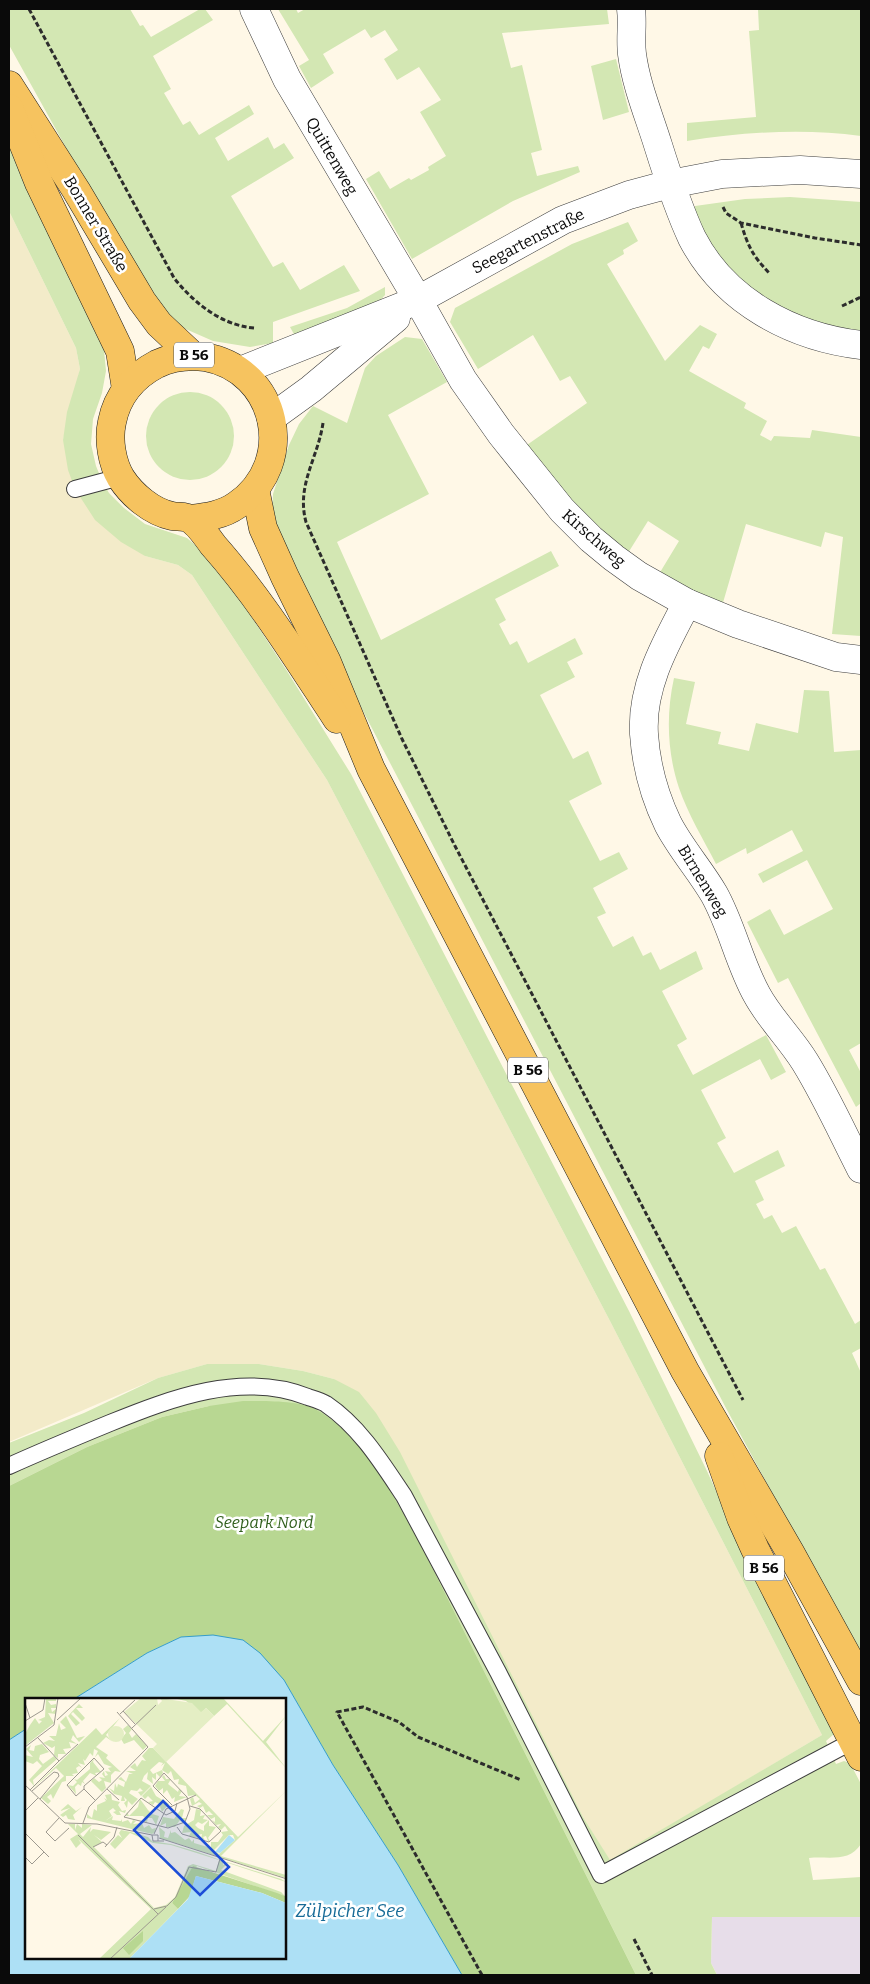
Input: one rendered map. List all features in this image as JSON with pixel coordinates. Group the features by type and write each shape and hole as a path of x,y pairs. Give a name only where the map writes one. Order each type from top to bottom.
{"main road":[{"name":"Bonner Straße","path":"9,85 76,190 142,301 159,324 192,355"},
{"name":"Bonner Straße","path":"9,108 39,183 120,351 126,389"},
{"name":"B 56","path":"192,355 217,359 240,371 254,384 265,400 271,418 274,443 268,468 255,490 237,506 214,516 190,519 170,516 150,507 134,494 120,477 110,442 111,423 116,405 126,389 143,371 166,360 192,355"},
{"name":"B 56","path":"255,490 263,528 327,662 371,769 685,1371 795,1560 861,1681"},
{"name":"B 56","path":"190,519 237,572 371,769"},
{"name":"B 56","path":"685,1371 726,1473 741,1518 755,1549 857,1749"}],"street":[{"name":"Quittenweg","path":"254,9 287,79 418,300"},
{"path":"631,9 632,52 635,69 670,184 693,239 706,260 729,286 766,315 791,328 834,342 861,345"},
{"name":"Seegartenstraße","path":"240,371 418,300 563,220 629,195 670,184 722,174 810,170 861,174"},
{"name":"Seegartenstraße","path":"271,418 311,389 418,300"},
{"name":"Kirschweg","path":"418,300 462,380 501,434 562,510 591,539 614,558 639,576 687,603 738,624 836,657 861,660"},
{"name":"Birnenweg","path":"687,603 656,666 647,695 644,733 648,765 656,793 669,825 714,894 757,995 805,1062 861,1169"}],"lane":[{"path":"75,489 120,477"},
{"path":"9,1466 160,1403 210,1390 238,1386 271,1387 297,1392 324,1403 358,1431 404,1496 498,1672 601,1875 857,1749"}],"path":[{"path":"30,9 174,278 186,294 202,308 226,321 245,327 271,330 287,352"},
{"path":"722,205 726,213 741,223 861,245"},
{"path":"741,223 746,241 755,258 774,279"},
{"path":"840,306 848,305 861,297"},
{"path":"311,389 321,402 325,414 304,493 302,508 306,522 402,739 455,846 744,1400"},
{"path":"482,1975 337,1712 363,1707 399,1722 418,1737 560,1797"},
{"path":"634,1939 652,1975"}],"shaded area":[{"path":"9,211 76,348 80,369 63,440 145,556 178,565 192,575 327,780 610,1321 822,1735 610,1861 583,1817 507,1668 334,1379 303,1371 259,1364 207,1364 158,1378 9,1442"},
{"path":"712,1917 861,1917 861,1975 717,1975 711,1963"}],"green space":[{"path":"9,9 130,9 140,26 143,25 151,37 200,9 205,9 213,20 153,56 171,89 164,93 183,125 190,121 199,135 249,105 254,114 215,138 228,161 268,137 274,149 284,143 294,158 231,196 273,267 283,262 300,290 344,265 360,291 273,322 273,343 250,347 213,341 181,327 169,316 154,297 94,198 9,45"},
{"path":"278,9 296,9 298,13 305,9 607,9 609,24 502,33 511,68 522,65 542,150 531,153 537,176 578,166 580,172 513,201 412,259 366,179 379,171 390,189 409,178 411,180 429,170 428,167 446,156 420,112 441,100 419,67 397,80 384,59 398,50 385,30 371,38 365,29 323,54 334,73 311,88 299,66 309,60"},
{"path":"758,9 861,9 861,136 817,132 774,132 687,141 687,123 756,117 749,31 759,30"},
{"path":"616,59 629,112 603,120 591,66"},
{"path":"9,143 104,350 106,371 102,393 93,419 91,444 96,466 103,483 109,493 124,508 145,524 187,538 216,563 287,671 351,774 629,1311 707,1471 751,1568 834,1734 826,1741 836,1764 844,1761 850,1763 861,1784 861,1844 851,1854 845,1856 809,1858 813,1880 861,1877 861,1917 712,1917 711,1963 717,1975 636,1975 427,1557 398,1504 349,1433 209,1406 162,1417 87,1447 9,1486 9,1443 84,1413 158,1378 207,1364 259,1364 303,1371 334,1379 359,1392 376,1413 400,1452 583,1817 610,1860 822,1735 610,1321 327,780 192,575 178,565 145,556 121,542 95,520 75,489 68,470 63,440 67,412 80,369 76,348 9,211"},
{"path":"790,197 861,202 861,335 790,316 746,287 715,253 695,215 695,206 745,199"},
{"path":"628,222 638,241 623,250 624,254 607,264 665,361 700,325 717,334 709,349 703,346 689,371 746,403 744,408 767,421 760,435 771,441 774,436 810,438 812,430 861,437 861,636 832,634 843,537 825,532 821,547 746,524 722,606 659,574 679,541 648,521 628,553 595,527 524,447 587,403 570,376 560,381 533,335 478,369 450,322 455,308 572,244"},
{"path":"385,287 385,295 377,304 295,336 290,327 347,308"},
{"path":"405,337 422,339 447,382 388,415 429,494 337,542 381,640 551,551 559,566 495,599 506,620 499,624 510,645 517,641 528,663 575,638 583,654 567,662 575,677 540,695 573,759 588,751 602,784 569,801 600,861 619,852 628,869 593,888 606,913 597,917 613,947 633,936 643,956 651,952 660,970 696,951 703,969 662,991 687,1039 677,1045 693,1075 766,1035 786,1072 771,1080 760,1059 701,1090 726,1138 717,1143 734,1173 778,1150 785,1166 755,1181 764,1200 756,1204 764,1219 772,1215 782,1233 796,1226 820,1270 825,1268 855,1324 861,1320 861,1348 852,1353 861,1373 861,1656 727,1410 313,615 272,516 273,494 289,445 299,424 313,406 347,423 365,368 376,356"},
{"path":"190,392 207,395 221,405 231,419 234,436 231,453 221,467 207,477 190,480 173,477 159,467 149,453 146,436 149,419 159,405 173,395"},
{"path":"674,678 695,682 686,724 721,732 718,744 749,751 756,723 798,733 804,690 829,691 834,752 861,750 861,1043 849,1050 861,1073 861,1103 856,1107 788,978 778,983 747,922 770,909 784,935 833,909 807,860 763,883 758,874 803,851 792,830 747,854 746,848 716,864 687,807 679,788 672,761 669,719"},
{"name":"Seepark Nord","path":"243,1401 269,1401 308,1406 333,1421 350,1436 366,1455 406,1517 427,1557 636,1975 462,1975 398,1865 333,1765 284,1680 181,1637 147,1653 76,1698 25,1698 25,1730 9,1740 9,1486 87,1447 162,1417 209,1406"}],"water":[{"name":"Zülpicher See","path":"213,1635 243,1640 260,1653 284,1680 333,1765 398,1865 462,1975 9,1975 9,1740 25,1730 25,1959 286,1959 286,1698 76,1698 147,1653 181,1637"}]}
